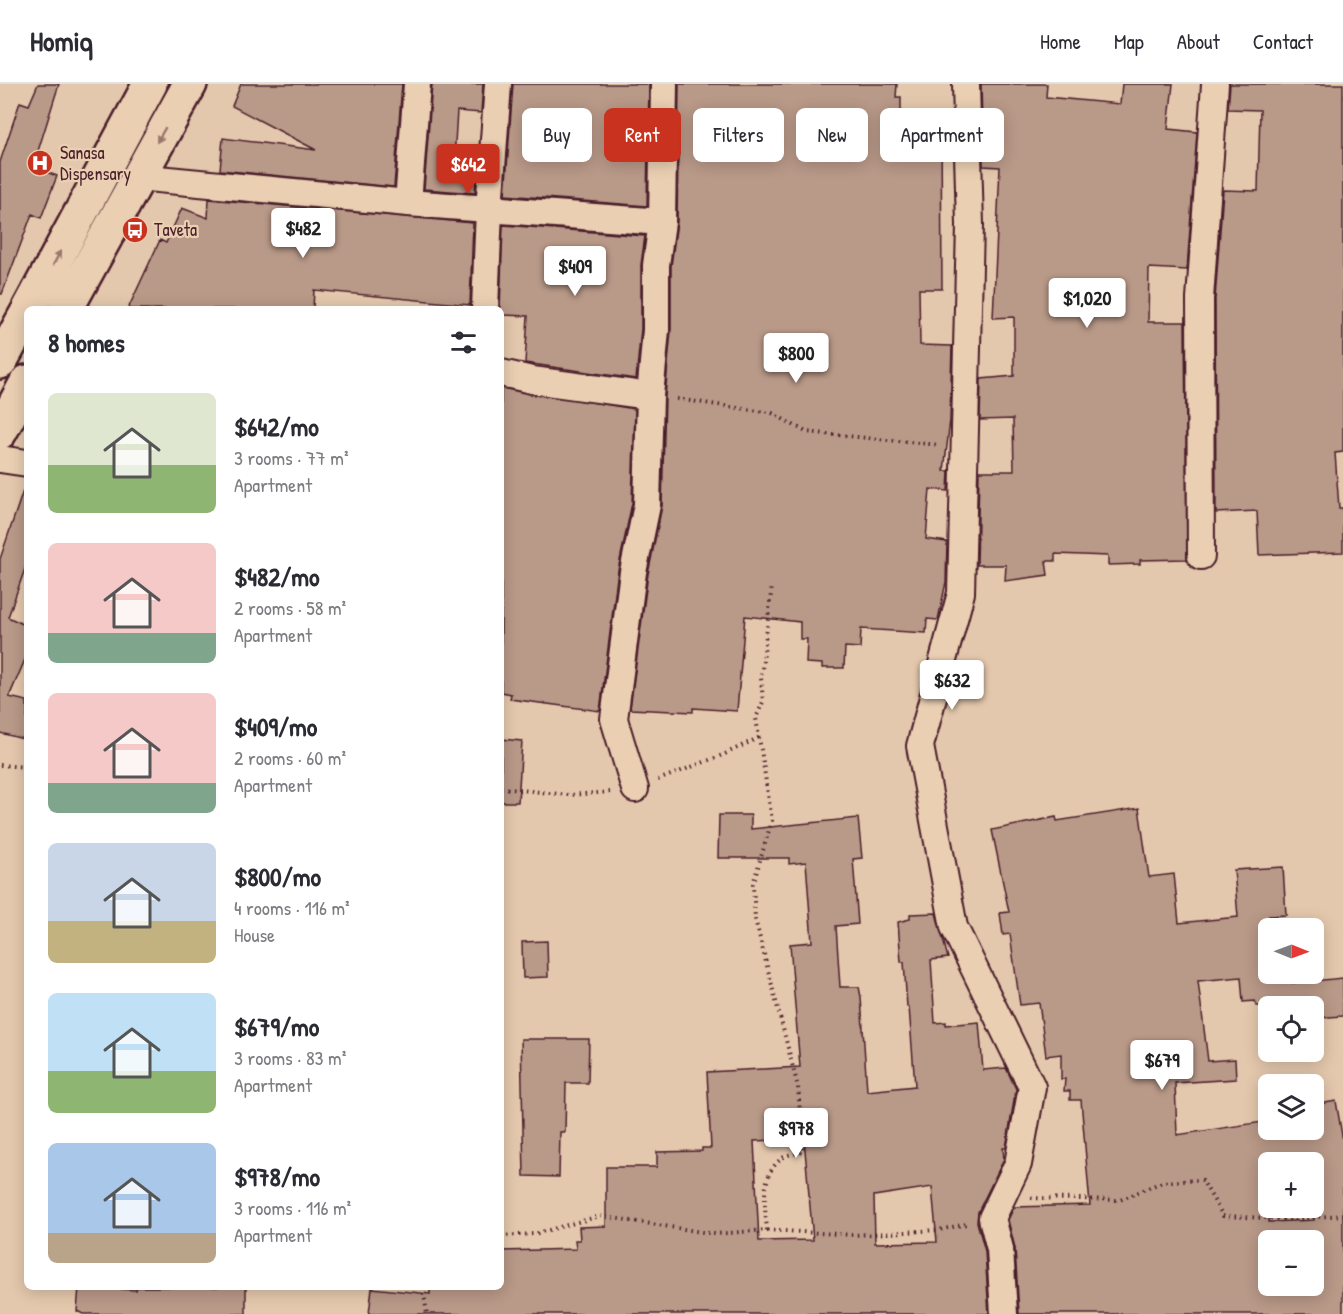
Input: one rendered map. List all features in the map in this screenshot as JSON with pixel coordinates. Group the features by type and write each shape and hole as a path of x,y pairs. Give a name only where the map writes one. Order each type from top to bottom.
{"main road":[{"path":"31,306 150,84"},
{"path":"68,306 189,84"},
{"path":"0,362 24,318"},
{"path":"0,432 24,388"}],"street":[{"path":"408,203 417,84"},
{"path":"485,306 498,84"},
{"path":"635,789 614,719 633,572 647,505 650,396 656,330 656,265 662,222 664,84"},
{"path":"966,84 970,225 961,592 920,746 954,927 1032,1087 1018,1164 992,1218 1000,1249 1004,1314"},
{"path":"1201,556 1200,299 1215,84"},
{"path":"137,177 408,203 662,222"},
{"path":"504,374 532,380 650,396"},
{"path":"0,459 24,463"}],"path":[{"path":"650,396 772,413 806,432 963,448"},
{"path":"767,1230 764,1192 768,1177 783,1158 803,1152 798,1087 755,919 753,884 772,820 756,718 763,702 761,678 772,585"},
{"path":"0,765 24,767"},
{"path":"1029,1198 1120,1200 1162,1182 1202,1180 1222,1216 1289,1219 1343,1215"},
{"path":"504,1236 534,1234 600,1215 715,1234 767,1230 854,1235 939,1230 992,1218"},
{"path":"423,1290 427,1314"}],"building":[{"path":"38,84 59,84 33,167 57,176 41,218 32,214 2,294 0,294 0,162 20,102 29,105"},
{"path":"241,84 402,84 394,187 220,170 223,138 316,150 232,106"},
{"path":"432,84 483,84 481,113 457,111 454,159 477,161 475,193 424,189"},
{"path":"513,84 649,84 649,108 604,108 604,162 648,162 647,206 505,195"},
{"path":"679,84 897,84 896,97 901,97 901,108 880,108 880,162 941,162 942,289 919,289 920,345 952,346 950,420 944,471 949,471 948,491 930,489 926,539 947,542 946,582 938,620 927,619 926,633 861,629 860,648 845,647 844,668 822,668 822,664 806,663 807,639 800,639 800,622 745,616 737,711 693,708 693,712 630,709 648,574 662,506 665,397 671,330 671,266 677,222 678,162 681,162 681,108 679,108"},
{"path":"981,84 1047,84 1046,97 1120,104 1122,84 1173,84 1168,129 1197,132 1187,270 1149,268 1148,322 1185,322 1187,559 1140,560 1140,564 1108,565 1108,556 1055,554 1055,561 1046,561 1048,575 1005,581 1006,565 977,565 979,471 1014,471 1013,419 980,420 981,379 1014,376 1014,317 993,318 1000,167 983,166 983,162 1004,162 1004,108 982,108"},
{"path":"1230,84 1343,84 1343,452 1335,453 1339,508 1343,508 1343,552 1259,555 1257,511 1216,513 1215,299 1223,190 1258,191 1260,110 1228,109"},
{"path":"209,199 473,223 470,305 314,290 313,306 129,306 160,240 166,243 182,208 208,218"},
{"path":"503,225 645,236 641,265 641,329 636,379 525,363 528,316 504,315 504,306 500,306"},
{"path":"504,388 635,409 632,503 618,570 600,711 510,699 511,694 504,693"},
{"path":"24,491 24,572 8,617 24,625 24,662 9,697 24,700 24,739 0,733 0,559"},
{"path":"504,739 522,741 518,802 504,802"},
{"path":"1139,808 1149,877 1174,874 1179,923 1238,917 1234,870 1283,867 1286,915 1258,918 1258,984 1324,984 1324,980 1343,978 1343,1016 1324,1017 1324,996 1258,996 1258,1006 1256,1006 1255,1001 1243,1002 1241,977 1198,981 1208,1061 1235,1059 1236,1079 1175,1083 1177,1135 1258,1123 1258,1140 1324,1140 1324,1103 1336,1101 1343,1141 1343,1314 1019,1314 1015,1248 1008,1220 1014,1207 1090,1205 1081,1100 1070,1100 1070,1091 1064,1091 1065,1079 1061,1079 1061,1054 1046,1056 1039,1003 1020,1005 1010,934 1003,935 1000,913 1009,912 992,830 1056,817 1057,821"},
{"path":"719,815 751,815 751,829 858,818 862,858 853,859 858,924 836,926 840,987 859,987 861,997 867,1091 915,1086 909,1007 907,1007 904,962 901,962 898,922 910,919 910,914 936,913 948,958 931,960 935,1023 946,1022 946,1025 979,1022 983,1070 1006,1068 1016,1089 1006,1148 1003,1148 1004,1159 978,1212 977,1222 985,1251 989,1314 369,1314 372,1290 430,1294 430,1290 504,1290 504,1251 576,1249 575,1240 580,1240 579,1227 606,1226 606,1167 657,1167 657,1152 702,1151 702,1148 711,1148 707,1072 800,1067 790,944 812,942 806,862 789,864 789,858 718,858","holes":["804,1139 813,1240 759,1241 754,1141","932,1187 937,1242 875,1243 874,1196"]},
{"path":"547,941 548,977 523,978 522,942"},
{"path":"521,1039 589,1039 588,1083 566,1083 565,1132 560,1132 559,1177 524,1176"},
{"path":"79,1290 246,1290 246,1314 83,1314 77,1311"}],"place":[{"name":"Sanasa Dispensary","path":"40,163"},
{"name":"Taveta","path":"135,230"}]}
